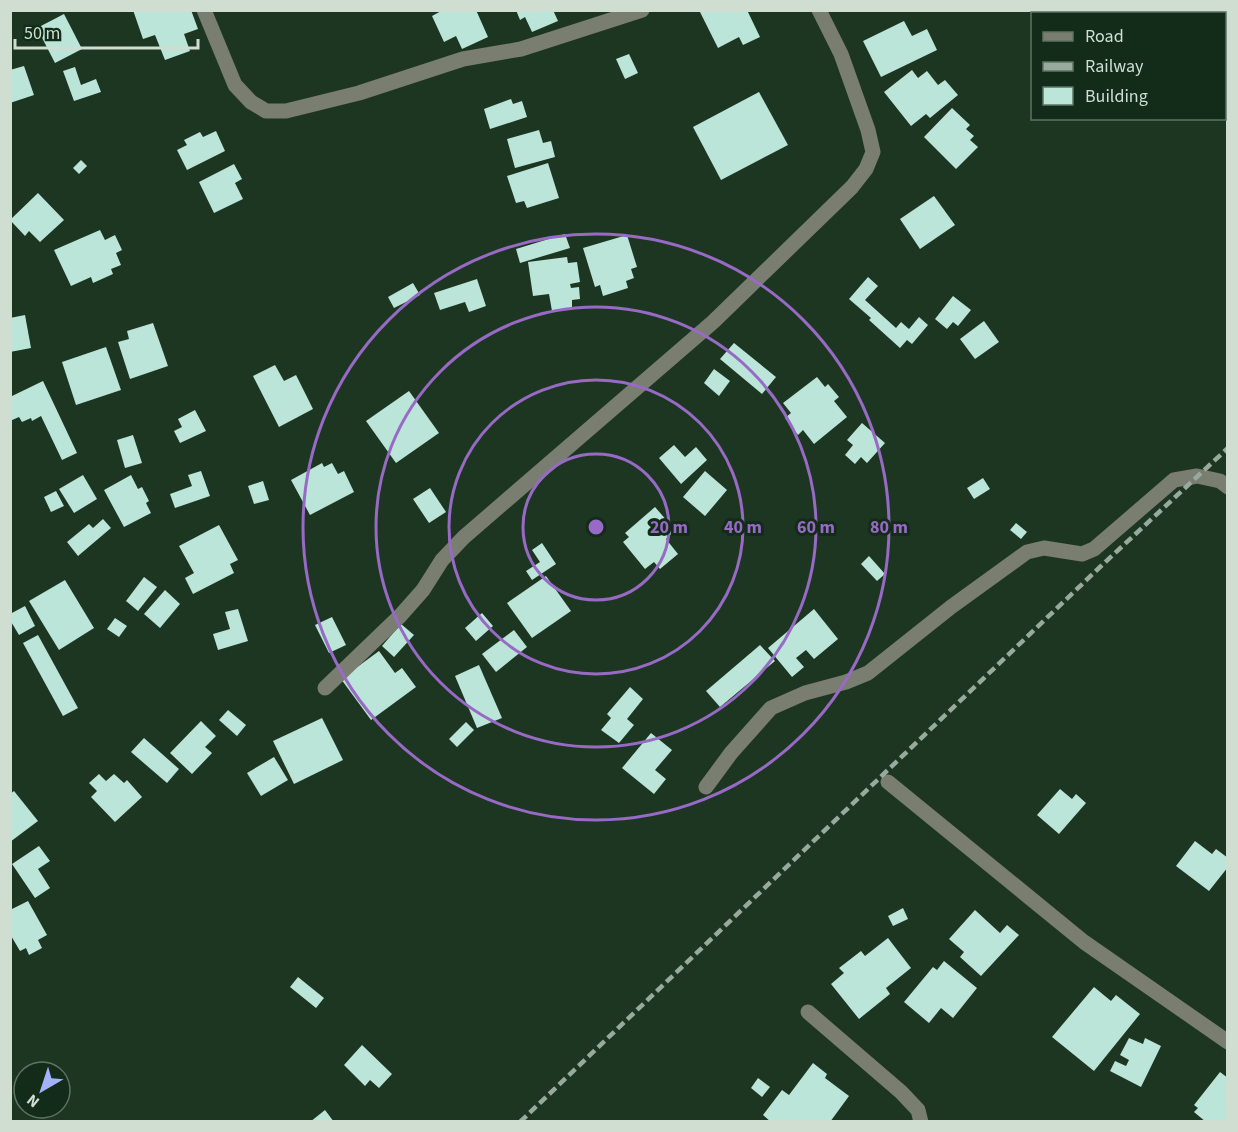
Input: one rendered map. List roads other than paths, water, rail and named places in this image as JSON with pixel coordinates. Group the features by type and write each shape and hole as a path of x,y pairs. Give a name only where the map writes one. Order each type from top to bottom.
{"street":[{"path":"204,10 234,85 251,102 266,111 286,111 359,93 463,59 521,49 642,10"},
{"path":"325,688 400,616 423,590 442,560 464,537 714,322 852,187 866,169 873,152 868,130 841,54 819,10"},
{"path":"706,787 730,753 771,708 805,693 846,682 868,673 951,607 1027,552 1044,548 1082,554 1094,549 1174,480 1197,476 1220,481 1227,487"},
{"path":"888,782 1084,942 1227,1042"},
{"path":"808,1012 901,1092 918,1110 921,1122"}],"railway":[{"path":"520,1122 1100,567 1228,448"}]}
